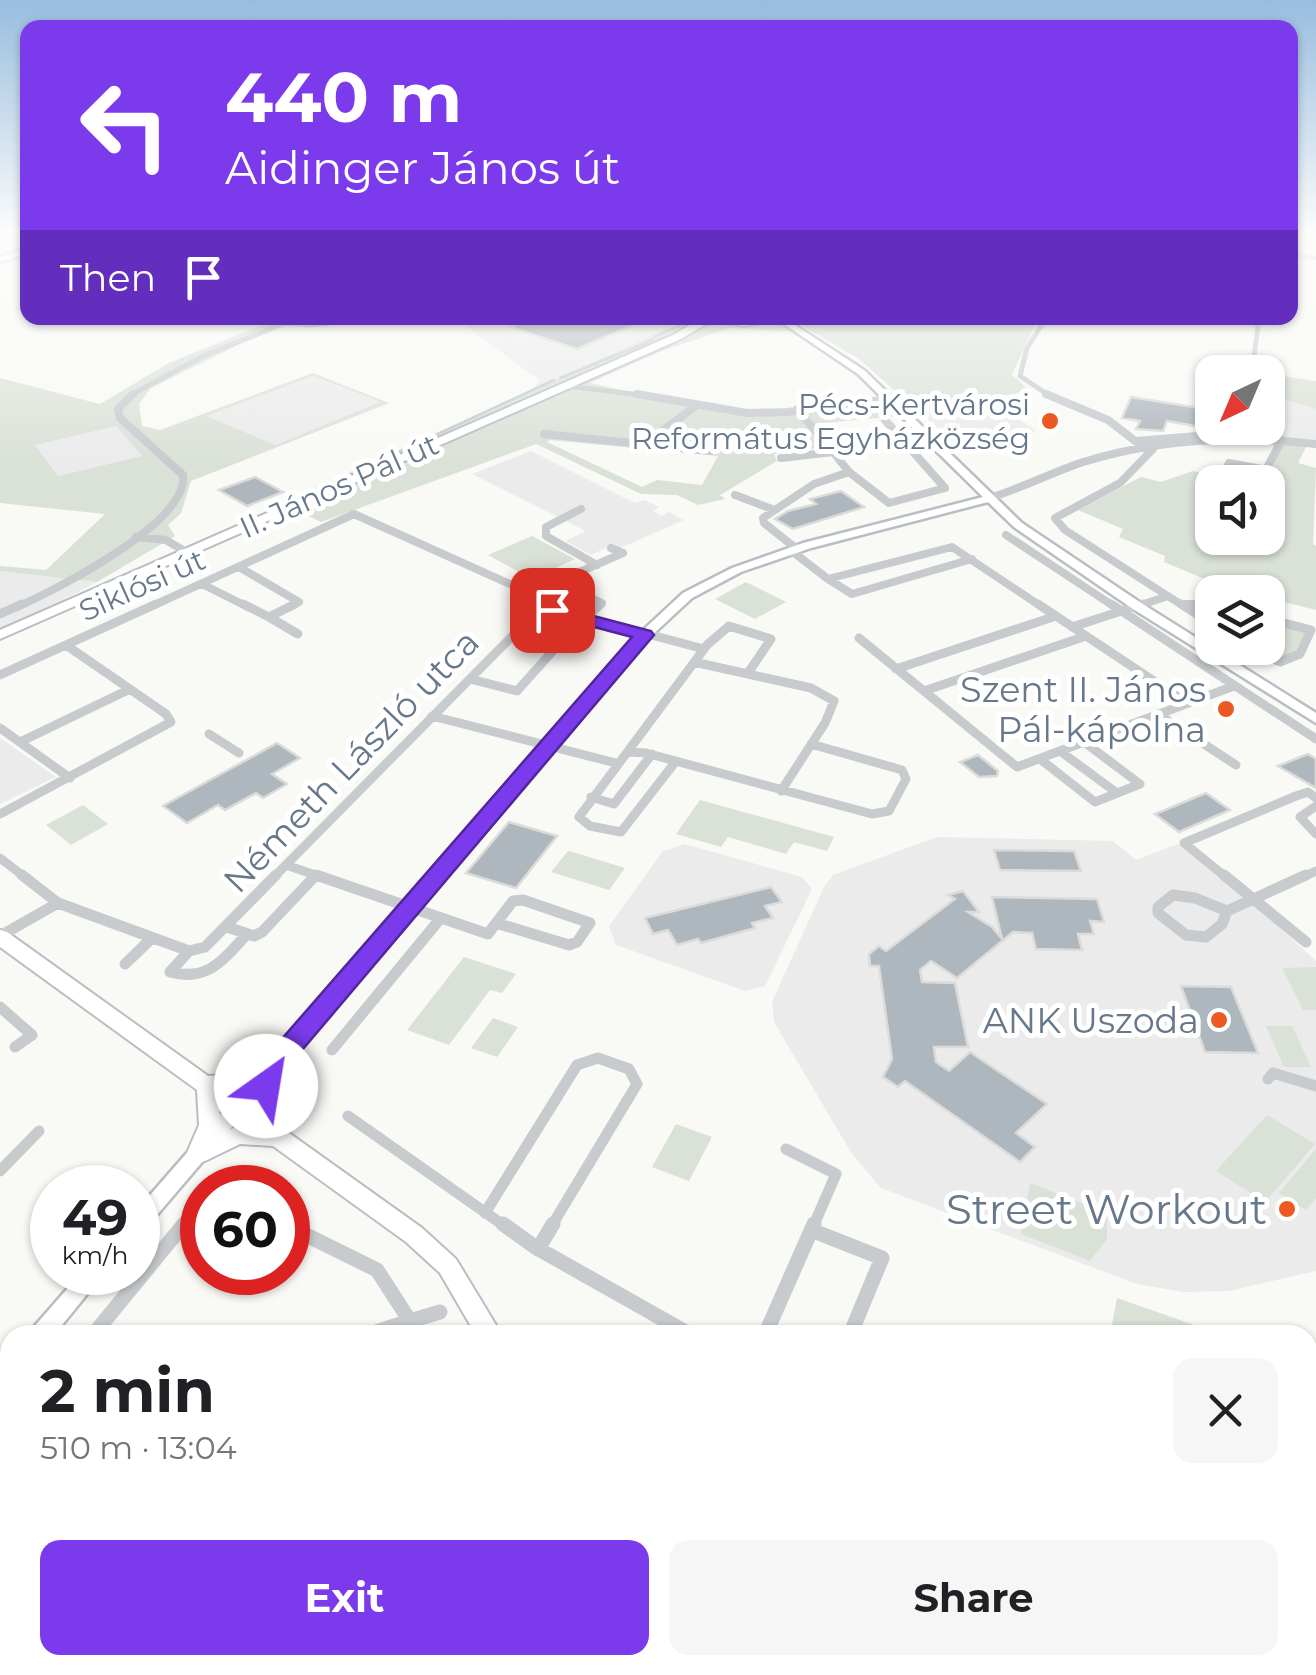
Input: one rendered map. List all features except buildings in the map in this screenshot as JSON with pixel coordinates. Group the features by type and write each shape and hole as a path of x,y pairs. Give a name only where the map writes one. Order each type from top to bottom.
{"main road":[{"path":"678,337 698,325"},
{"path":"678,337 722,325"},
{"name":"II. János Pál út","path":"0,635 678,337"},
{"path":"0,936 283,1138 430,1249 448,1266 484,1325"},
{"path":"208,1084 238,1082 270,1071 266,1106 271,1122 283,1138"},
{"path":"197,1155 210,1125 208,1084"},
{"path":"197,1155 238,1135 283,1138"}],"street":[{"path":"0,614 78,578 135,538 167,512 185,482 172,463 124,422 118,409 130,394 177,369 280,325"},
{"path":"773,325 810,337"},
{"path":"789,325 852,364 1003,513 1136,606 1316,719"},
{"path":"1041,325 1026,348 1020,376 1051,396 1106,419 1149,446"},
{"path":"1254,355 1258,325"},
{"path":"566,386 627,389 754,413 890,399"},
{"path":"645,444 697,405"},
{"path":"844,405 879,406 908,416"},
{"path":"798,409 862,489 889,503 945,488 885,420"},
{"path":"1129,423 1130,429 1149,446"},
{"path":"544,434 710,451"},
{"path":"160,1198 644,635 682,599 702,586 796,551 987,499 1093,459 1195,440"},
{"path":"1285,440 1316,444"},
{"path":"1149,446 1120,483 1056,520 1195,613"},
{"path":"781,458 833,452"},
{"path":"849,472 822,480 763,518 828,580 852,594 972,558"},
{"path":"735,495 772,509"},
{"path":"950,509 979,508 1003,513"},
{"path":"581,509 546,526 546,536 597,565"},
{"name":"Siklósi út","path":"0,675 358,514 529,594"},
{"path":"1006,535 1316,738"},
{"path":"135,538 166,540 186,552"},
{"path":"828,580 944,546 972,558 1187,703"},
{"path":"611,548 622,554 529,594 542,606 704,650"},
{"path":"238,566 299,602 269,617"},
{"path":"556,582 602,603 584,619"},
{"path":"202,584 298,634"},
{"path":"1072,627 1168,596"},
{"path":"1181,604 1195,604"},
{"name":"Németh László utca","path":"189,950 206,947 542,606"},
{"path":"896,668 1056,616"},
{"path":"470,680 517,690 568,634 524,623"},
{"path":"1285,623 1311,630 1300,654 1285,660"},
{"path":"676,761 621,832 581,821 579,817 590,797 720,630 736,625 771,640 748,673"},
{"path":"924,691 1086,636"},
{"path":"859,638 1018,766 1234,686"},
{"path":"0,814 170,722 166,714 66,644"},
{"path":"694,662 812,688 834,701 782,790"},
{"path":"20,742 130,689"},
{"path":"1158,714 1236,766"},
{"path":"432,716 616,763"},
{"path":"0,728 70,778"},
{"path":"208,734 239,753"},
{"path":"1040,758 1095,802 1140,784 1084,742"},
{"path":"628,752 652,754 872,814 890,810 906,779 902,770 811,744"},
{"path":"1060,751 1116,793"},
{"path":"590,797 614,804 652,754"},
{"path":"1306,942 1184,843 1296,796 1308,792 1316,798"},
{"path":"1316,806 1300,816 1302,824 1316,834"},
{"path":"288,843 303,848"},
{"path":"0,858 58,903 189,950 170,972 191,980 207,976 247,934"},
{"path":"286,865 488,934 496,923 512,902 523,900 590,923 577,942 569,945 496,923"},
{"path":"1227,911 1220,931 1211,938 1199,938 1161,919 1158,907 1173,895 1184,895 1227,911 1316,871"},
{"path":"226,927 254,936 262,932 316,875"},
{"path":"0,936 58,903"},
{"path":"332,1050 440,919"},
{"path":"125,964 152,938"},
{"path":"2,1013 32,1035 15,1046"},
{"path":"485,1214 578,1065 598,1058 629,1069 637,1084 538,1249"},
{"path":"1268,1078 1273,1072 1316,1086"},
{"path":"348,1116 538,1249 673,1325"},
{"path":"0,1171 39,1131"},
{"path":"770,1325 836,1174 786,1149"},
{"path":"101,1325 180,1229"},
{"path":"811,1230 882,1258 854,1325"},
{"path":"310,1237 377,1270 410,1321"},
{"path":"50,1325 75,1295"},
{"path":"398,1325 440,1312"}],"shaded area":[{"path":"262,325 274,325 233,341 238,345 151,388 139,404 142,426 160,430 313,373 389,403 191,481 181,513 168,525 175,536 97,582 0,571 0,566 46,570 105,514 0,503 0,378 100,404 169,363","holes":["314,376 380,402 276,445 206,416","116,426 142,456 58,476 35,445"]},
{"path":"464,325 675,325 535,388 539,380"},
{"path":"676,325 801,325 785,331 730,328 659,352 590,383 728,414 863,407 879,408 897,416 815,424 832,446 774,454 777,461 720,495 725,499 698,505 677,495 641,494 536,444 321,522 282,503","holes":["547,442 718,456 702,485 657,480 642,487"]},
{"path":"801,325 1035,325 1012,375 1029,390 1014,394 911,405 859,359"},
{"path":"314,376 382,403 276,445 205,416"},
{"path":"1285,376 1316,381 1316,409 1285,399"},
{"path":"997,396 1010,404 1010,414 1037,431 955,443 911,405"},
{"path":"1285,399 1316,409 1316,444 1285,442"},
{"path":"116,425 143,456 58,476 34,444"},
{"path":"1285,440 1308,443 1298,463 1316,468 1316,610 1285,602 1285,575 1196,575 1164,562 1165,556 1119,537 1123,529 1078,510 1141,477 1161,482 1193,471 1195,555 1285,555 1285,465 1268,465"},
{"path":"531,451 635,503 644,500 659,507 653,511 662,516 669,512 684,520 618,549 612,545 591,555 565,541 586,531 472,474"},
{"path":"532,536 575,559 532,579 488,555"},
{"path":"0,571 97,582 0,634"},
{"path":"746,582 786,602 755,619 715,599"},
{"path":"1285,624 1310,631 1299,653 1285,659"},
{"path":"0,738 56,777 0,804"},
{"path":"700,800 834,837 827,851 794,842 786,854 728,837 721,847 676,834"},
{"path":"83,805 108,824 71,845 46,825"},
{"path":"937,837 1113,841 1136,860 1178,844 1263,912 1316,961 1316,1271 1229,1291 1183,1292 1137,1284 881,1188 852,1154 774,1022 772,1002 833,875"},
{"path":"684,844 802,877 812,889 765,986 745,991 616,945 609,926 662,852"},
{"path":"568,851 625,868 609,890 551,872"},
{"path":"464,957 516,974 502,993 490,990 449,1045 407,1030"},
{"path":"1316,967 1316,1010 1303,1010 1282,968"},
{"path":"493,1018 518,1027 497,1057 471,1048"},
{"path":"1266,1026 1292,1026 1311,1067 1284,1067"},
{"path":"1267,1115 1315,1144 1265,1202 1216,1171"},
{"path":"676,1124 712,1137 689,1181 652,1167"},
{"path":"1316,1149 1316,1198 1306,1210 1279,1193"},
{"path":"1030,1183 1107,1213 1107,1239 1090,1261 1021,1234"},
{"path":"1117,1298 1194,1325 1112,1325"}],"waterway":[{"path":"654,337 681,325"},
{"path":"560,378 653,340"},
{"path":"320,489 554,380"}],"place":[{"name":"Pécs-Kertvárosi Református Egyházközség","path":"1050,421"},
{"name":"Szent II. János Pál-kápolna","path":"1226,709"},
{"name":"ANK Uszoda","path":"1219,1020"},
{"name":"Street Workout","path":"1287,1209"}],"route":[{"path":"266,1086 270,1071 294,1042 644,635 552,610"}]}
